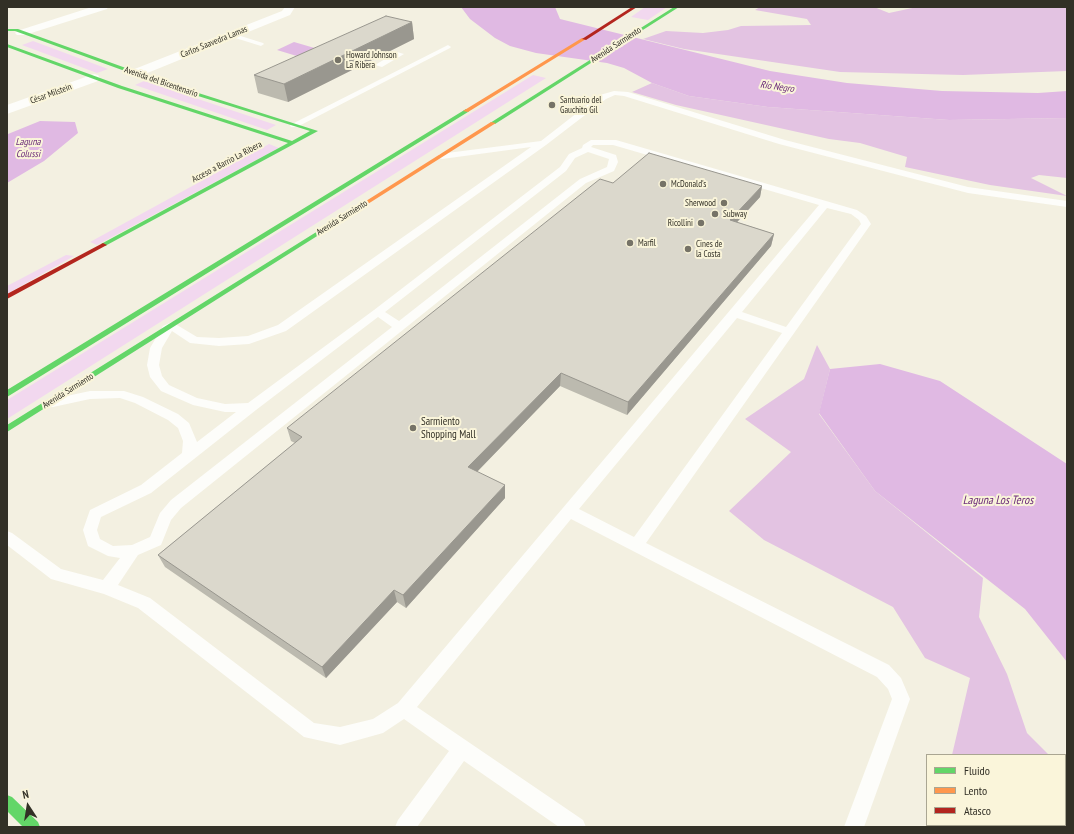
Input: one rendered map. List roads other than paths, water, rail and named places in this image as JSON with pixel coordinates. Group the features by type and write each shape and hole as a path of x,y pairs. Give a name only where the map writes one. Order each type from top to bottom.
{"main road":[{"path":"7,394 635,7"},
{"name":"Avenida Sarmiento","path":"7,429 677,7"},
{"name":"Avenida del Bicentenario","path":"7,30 16,30 121,68 315,131 293,143 94,78 7,45"},
{"path":"7,38 21,33"},
{"path":"94,78 121,68"},
{"path":"120,86 140,74"},
{"name":"Acceso a Barrio La Ribera","path":"260,144 294,125"},
{"path":"7,297 293,143"},
{"path":"77,248 90,252"},
{"path":"7,802 33,827"}],"street":[{"path":"21,33 104,7"},
{"name":"Carlos Saavedra Lamas","path":"140,74 286,13 290,7"},
{"name":"César Milstein","path":"7,110 94,78"}],"lane":[{"path":"231,35 261,44"},
{"name":"Acceso a Barrio La Ribera","path":"294,125 448,47"},
{"path":"379,65 400,54"},
{"path":"251,407 226,408 209,406 193,402 165,388 156,377 153,365 156,348 169,327 194,340 219,342 249,340 282,328 543,143 603,97 614,93 625,94 782,142 968,190 1067,204"},
{"path":"587,149 613,157 614,162 611,169 583,181 176,504 164,517 156,541 133,551 114,552 102,548 93,542 90,530 95,514 146,489 189,457 251,407 378,312 563,169 572,156 587,149 586,147 591,143 613,142 854,212 863,218 866,224 637,546"},
{"path":"442,156 543,143"},
{"path":"7,537 56,574 107,588 144,603 310,731 340,736 377,727 404,709 826,204"},
{"path":"378,312 400,327"},
{"path":"734,313 790,332"},
{"path":"46,404 97,395 120,394 139,400 173,417 184,426 190,441 189,457"},
{"path":"568,511 883,671 895,684 901,699 854,827"},
{"path":"107,588 133,551"},
{"path":"404,709 576,827"},
{"path":"405,827 462,749"}],"water":[{"name":"Río Negro","path":"461,7 555,7 560,19 770,71 847,83 942,91 1038,93 1067,91 1067,118 949,120 768,107 689,96 652,83 624,68 607,63 536,53 510,46 495,38 470,19"},
{"path":"294,42 318,49 300,57 277,50"},
{"name":"Laguna Colussi","path":"40,121 75,122 78,133 44,161 7,183 8,134"},
{"name":"Laguna Los Teros","path":"880,364 940,381 1067,464 1067,662 1025,609 875,491 819,413 830,369"}],"place":[{"name":"Howard Johnson La Ribera","path":"338,60"},
{"name":"Santuario del Gauchito Gil","path":"552,105"},
{"name":"McDonald's","path":"663,184"},
{"name":"Sherwood","path":"724,203"},
{"name":"Subway","path":"715,214"},
{"name":"Ricollini","path":"701,223"},
{"name":"Marfil","path":"630,243"},
{"name":"Cines de la Costa","path":"688,249"},
{"name":"Sarmiento Shopping Mall","path":"413,428"}]}
